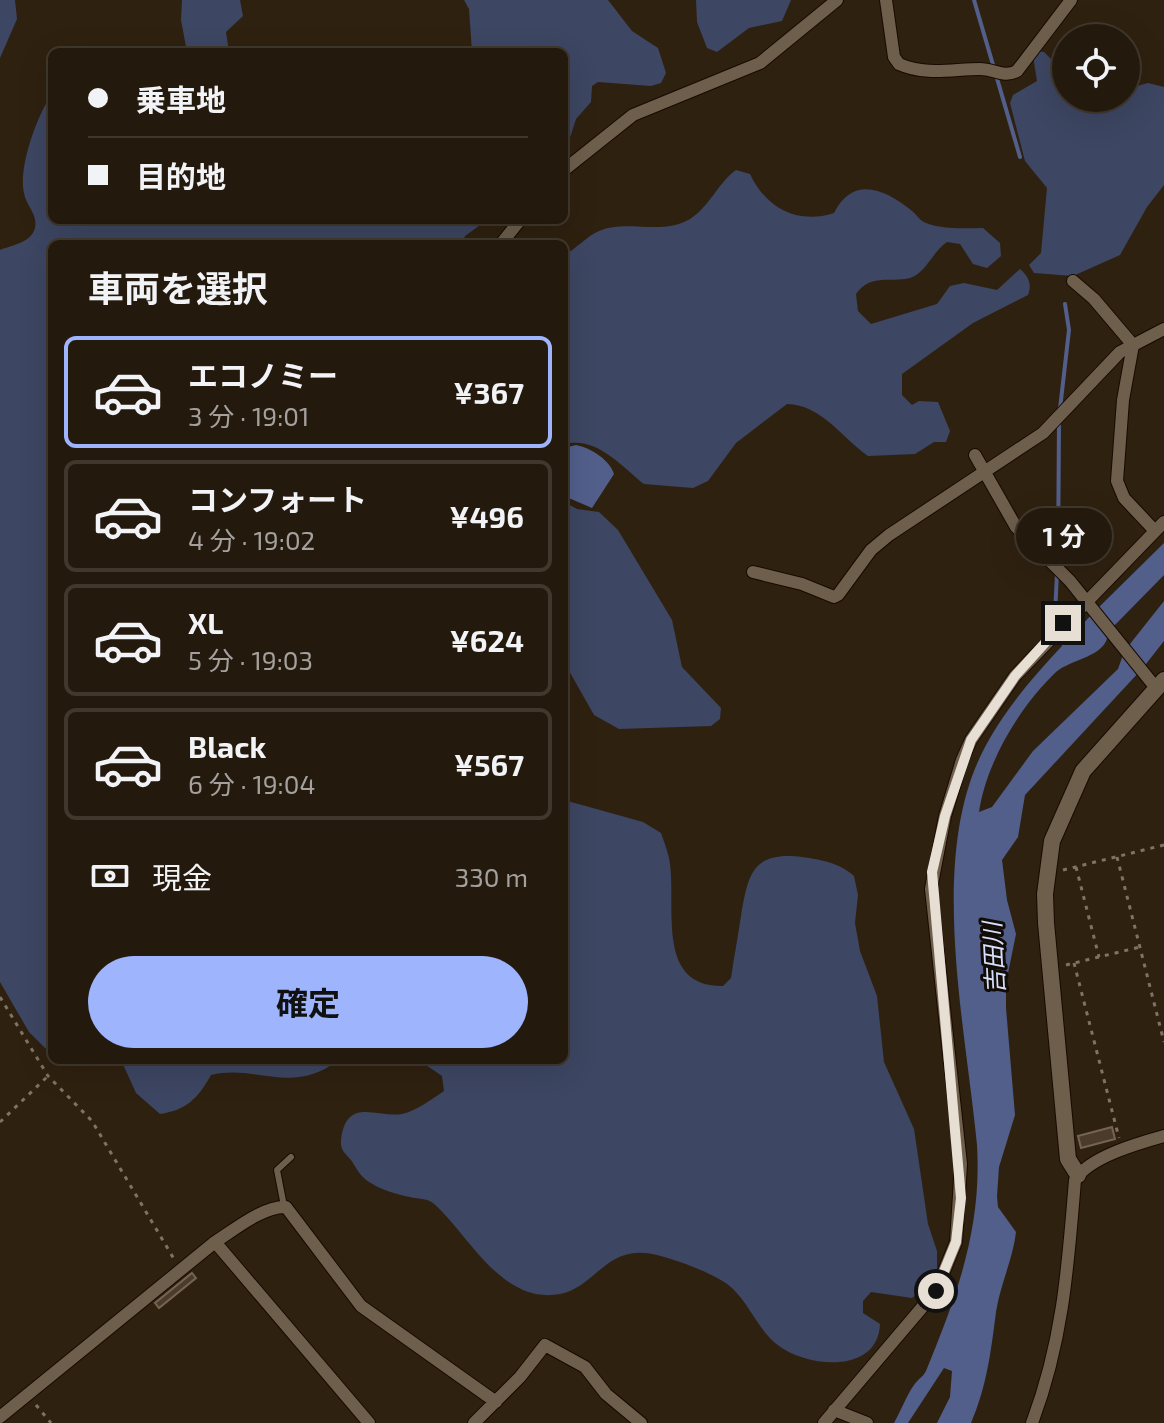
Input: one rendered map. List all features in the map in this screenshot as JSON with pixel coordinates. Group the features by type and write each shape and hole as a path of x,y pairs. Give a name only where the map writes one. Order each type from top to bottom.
{"street":[{"path":"568,167 633,115 760,63 837,0"},
{"path":"886,0 894,57 899,64 953,73 992,71 1006,75 1017,71 1071,0"},
{"path":"504,240 517,224"},
{"path":"1073,281 1094,299 1133,345"},
{"path":"753,572 802,584 834,597 843,591 871,550 1043,433 1106,365 1133,345 1164,329"},
{"path":"824,1423 936,1291 952,1255 960,1223 961,1164 931,889 956,778 971,740 995,702 1160,526 1124,498 1117,481 1123,400 1133,345"},
{"path":"975,455 1016,527 1057,569 1156,683 1083,771 1060,819 1048,869 1045,894 1050,968 1068,1159 1078,1175 1063,1312 1032,1423"},
{"path":"1078,1175 1122,1149 1164,1136"},
{"path":"0,1417 215,1242 238,1227 284,1206 361,1306 496,1402"},
{"path":"215,1242 369,1423"},
{"path":"474,1423 545,1345 585,1367 606,1394 641,1423"},
{"path":"834,1410 867,1423"}],"lane":[{"path":"284,1206 277,1170 291,1157"}],"path":[{"path":"1048,869 1076,867 1164,845"},
{"path":"1117,857 1164,1042"},
{"path":"1076,867 1099,957"},
{"path":"1050,968 1140,947"},
{"path":"1074,963 1122,1149"},
{"path":"0,997 48,1076 92,1121 180,1271"},
{"path":"0,1122 48,1076"},
{"path":"27,1395 51,1423"}],"shaded area":[{"path":"0,0 15,0 17,19 0,58"},
{"path":"182,0 240,0 243,16 226,32 228,48 186,48 181,20"},
{"path":"464,0 608,0 632,31 658,48 666,73 661,83 651,86 598,82 592,86 591,102 576,119 568,144 568,48 472,48 469,9"},
{"path":"696,0 791,0 782,21 749,28 717,52 707,48 697,22"},
{"path":"1037,51 1044,52 1052,60 1052,112 1140,112 1140,85 1148,83 1164,87 1164,185 1147,207 1120,255 1073,276 1034,273 1029,265 1041,253 1047,188 1025,161 1010,103 1013,95 1037,81 1033,56"},
{"path":"48,100 48,224 482,224 464,240 48,240 48,1047 45,1048 29,1032 0,982 0,250 30,237 35,228 35,218 24,193 24,170 35,128"},
{"path":"736,170 750,174 774,204 784,211 808,217 834,213 842,201 860,190 880,192 902,203 926,223 947,228 983,228 1000,243 1001,256 987,268 973,264 960,244 947,242 915,276 874,281 856,294 858,311 871,324 937,304 950,286 964,283 997,290 1020,269 1026,275 1030,284 1028,295 973,323 902,374 902,395 912,405 919,401 938,402 950,431 946,442 934,442 915,454 868,456 821,416 787,404 736,443 708,481 693,488 644,484 597,448 587,444 568,444 568,252 595,233 610,228 668,226 690,219"},
{"path":"568,504 577,509 599,512 618,530 672,620 682,667 721,708 720,719 711,726 619,729 594,715 568,669"},
{"path":"568,801 643,822 661,833 669,858 673,939 678,958 686,973 701,983 723,986 731,978 746,889 755,869 763,862 785,856 836,865 854,876 858,895 855,923 860,951 877,996 884,1062 914,1129 928,1224 937,1251 937,1270 931,1283 912,1298 871,1292 863,1301 863,1313 880,1324 876,1340 868,1352 840,1362 807,1359 779,1346 729,1285 697,1268 657,1255 626,1255 603,1267 573,1290 560,1294 539,1294 520,1289 488,1264 433,1203 391,1192 371,1183 342,1149 344,1126 349,1118 356,1113 402,1114 418,1108 444,1091 442,1076 424,1064 568,1064"},
{"path":"123,1064 332,1064 322,1071 290,1078 244,1073 211,1075 191,1102 160,1114 136,1093"}],"water":[{"path":"576,445 599,455 614,474 592,508 568,498 568,447"},
{"path":"1164,543 1164,575 1110,630 1095,611"},
{"path":"1164,601 1164,641 1142,669 1126,649"},
{"name":"吉田川","path":"1092,614 1108,634 1106,642 1095,653 1056,672 1030,701 997,755 979,812 992,807 1033,751 1118,669 1124,652 1140,671 1025,795 1018,837 1002,860 1007,900 1016,934 1006,983 1015,1115 999,1167 997,1196 998,1207 1016,1232 998,1302 985,1382 971,1423 937,1423 950,1397 952,1371 944,1368 908,1423 894,1423 911,1389 926,1371 948,1315 965,1261 976,1205 977,1145 955,946 957,843 966,796 982,753 1008,710 1062,646 1061,640 1066,635 1069,639"}],"building":[{"path":"1112,1127 1115,1139 1081,1148 1078,1136"},
{"path":"192,1273 196,1278 159,1308 155,1303"}],"waterway":[{"path":"974,0 1020,157"},
{"path":"1060,409 1069,330 1065,304"},
{"path":"1058,565 1059,421"},
{"path":"1055,615 1057,573"}],"route":[{"path":"936,1291 956,1242 960,1223 961,1164 931,889 932,872 945,816 971,740 1015,676 1063,623"}]}
